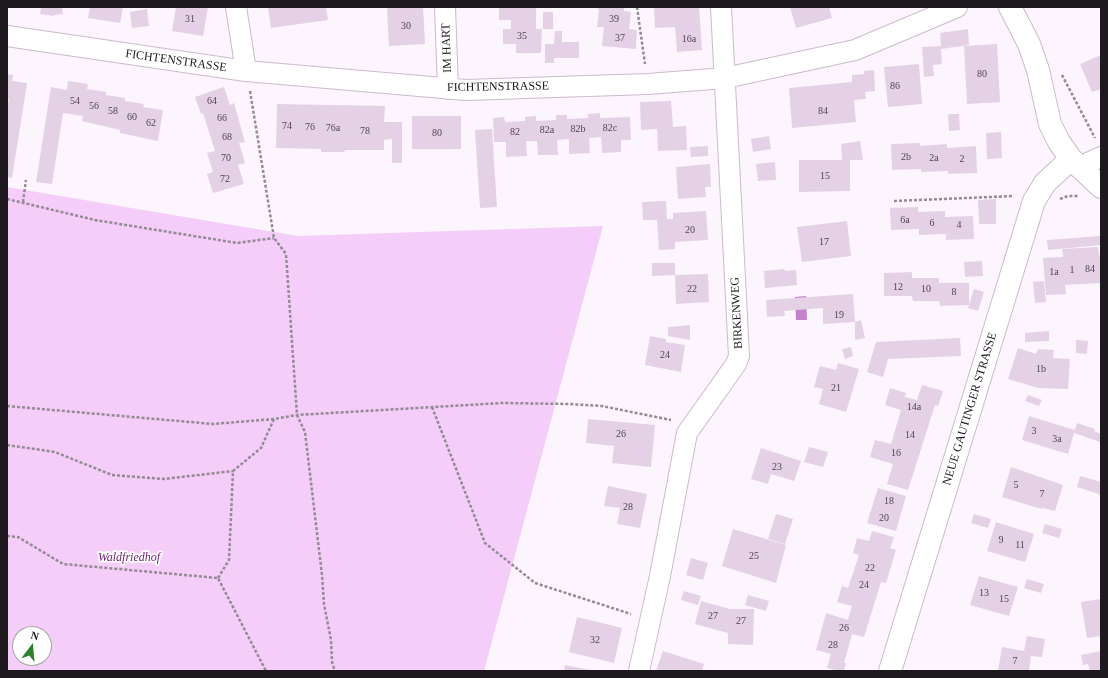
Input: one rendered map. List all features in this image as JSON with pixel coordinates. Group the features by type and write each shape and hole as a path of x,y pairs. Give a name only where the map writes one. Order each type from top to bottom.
{"street":[{"path":"236,7 246,71"},
{"name":"IM HART","path":"445,7 448,88"},
{"name":"BIRKENWEG","path":"639,671 687,433 736,364 739,356 721,7"},
{"name":"FICHTENSTRASSE","path":"7,36 246,71 466,90 648,84 725,78 855,50 957,7"},
{"path":"1010,7 1029,44 1038,70 1050,124 1059,142 1075,163 1092,192"},
{"path":"1075,163 1099,150"},
{"name":"NEUE GAUTINGER STRASSE","path":"890,671 1033,203 1045,183 1075,163"}],"path":[{"path":"637,7 648,84"},
{"path":"246,71 274,238 286,254 297,415 305,432 324,604 331,640 332,662 335,671"},
{"path":"1061,72 1099,150"},
{"path":"23,202 26,180"},
{"path":"1056,200 1068,196 1092,192"},
{"path":"894,201 1014,196 1033,203"},
{"path":"7,199 95,220 237,243 274,238"},
{"path":"7,406 213,424 274,419 297,415 502,403 569,404 602,406 693,423"},
{"path":"432,407 484,543 535,583 650,620"},
{"path":"7,445 54,452 112,475 164,479 233,471 261,448 274,419"},
{"path":"218,578 229,560 233,471"},
{"path":"7,536 18,537 63,564 218,578"},
{"path":"218,578 266,671"}],"green space":[{"name":"Waldfriedhof","path":"7,187 298,236 603,226 484,671 7,671"}],"shaded area":[{"path":"806,296 807,320 796,320 795,297"}],"building":[{"path":"41,7 62,7 63,14 54,16 40,14"},
{"path":"90,7 123,7 120,23 88,18"},
{"path":"176,7 208,7 203,36 172,31"},
{"path":"268,7 326,7 328,20 271,28"},
{"path":"387,7 423,7 425,44 389,46"},
{"path":"499,7 536,7 536,29 542,29 541,53 516,53 516,44 503,44 503,29 511,29 511,20 499,20"},
{"path":"592,7 624,7 624,11 631,12 629,29 637,30 636,49 602,46 604,27 597,27 599,9"},
{"path":"654,7 699,7 702,50 677,52 675,27 655,28"},
{"path":"790,7 829,7 832,18 796,28"},
{"path":"147,9 149,26 132,28 130,12"},
{"path":"543,12 553,12 553,29 543,29"},
{"path":"968,29 969,45 941,49 942,64 933,65 934,76 924,77 922,47 941,46 940,33"},
{"path":"555,31 562,31 562,42 579,42 579,58 554,58 554,63 545,63 545,44 554,44"},
{"path":"997,44 1000,102 967,104 964,46"},
{"path":"1101,55 1101,89 1092,92 1080,64"},
{"path":"919,64 922,104 888,107 884,67"},
{"path":"874,70 875,91 865,92 866,99 854,100 856,122 792,128 789,88 852,82 852,75 864,74 864,71"},
{"path":"7,74 13,75 12,81 27,83 12,178 7,177 7,112 9,98 7,102"},
{"path":"68,81 88,84 87,89 106,92 106,95 125,98 125,101 144,104 143,107 163,110 158,141 120,133 120,130 82,121 83,116 63,113 52,184 36,182 51,87 67,90"},
{"path":"224,87 230,105 234,103 245,142 239,143 245,163 238,165 244,184 213,193 207,174 213,172 207,153 215,151 203,113 201,114 195,97"},
{"path":"671,101 673,127 686,126 687,150 658,151 657,129 641,130 640,102"},
{"path":"277,104 385,106 384,122 402,122 402,163 392,163 392,139 384,140 384,150 345,150 344,152 321,152 321,149 276,148"},
{"path":"600,113 600,118 630,117 631,140 621,140 621,152 602,153 601,137 589,138 590,153 569,154 569,139 557,140 558,155 538,155 537,141 526,141 527,156 506,157 506,142 494,142 493,118 504,117 505,122 525,121 525,117 536,116 536,121 556,120 556,115 567,115 567,119 588,118 588,114"},
{"path":"948,114 959,114 960,130 949,131"},
{"path":"412,116 461,116 461,149 412,149"},
{"path":"492,129 497,207 480,208 475,130"},
{"path":"1001,132 1002,158 987,159 986,133"},
{"path":"769,136 771,149 753,152 751,139"},
{"path":"860,141 863,160 850,160 850,191 799,192 799,160 842,160 841,144"},
{"path":"920,143 920,146 947,144 947,148 976,146 977,173 948,174 948,171 921,172 921,169 892,170 891,144"},
{"path":"708,146 708,156 691,157 690,147"},
{"path":"775,162 776,180 758,181 756,164"},
{"path":"710,164 711,187 705,187 706,197 678,199 676,167"},
{"path":"996,199 996,224 979,224 978,200"},
{"path":"666,201 667,219 673,219 673,213 706,211 708,240 675,242 675,249 659,250 657,220 643,220 642,202"},
{"path":"918,207 918,212 945,211 945,217 973,216 974,239 946,240 946,234 919,235 919,229 891,230 890,208"},
{"path":"847,221 851,256 802,262 797,227"},
{"path":"1100,236 1101,245 1048,250 1047,240"},
{"path":"1098,247 1099,255 1101,255 1101,283 1065,285 1066,294 1046,295 1043,258 1063,257 1062,249"},
{"path":"982,261 983,276 965,277 964,262"},
{"path":"652,263 675,263 675,275 652,276"},
{"path":"784,269 785,271 796,270 797,285 765,288 764,271"},
{"path":"912,272 912,278 939,278 939,283 969,283 969,305 940,306 939,301 913,301 912,296 884,296 884,273"},
{"path":"708,274 709,302 676,304 675,275"},
{"path":"1044,281 1046,302 1035,303 1033,282"},
{"path":"974,289 984,292 978,311 968,308"},
{"path":"853,294 855,322 823,324 823,308 784,311 785,316 767,317 766,300"},
{"path":"861,320 865,338 855,340 855,322"},
{"path":"690,325 690,340 668,336 668,327"},
{"path":"1049,331 1049,341 1025,342 1025,333"},
{"path":"650,336 666,339 666,342 685,345 681,372 645,365"},
{"path":"960,338 961,356 888,359 883,377 867,372 876,342"},
{"path":"1076,340 1088,341 1087,354 1076,353"},
{"path":"851,347 853,356 845,359 842,349"},
{"path":"1018,348 1036,354 1038,349 1054,350 1053,358 1070,359 1068,389 1038,388 1008,379"},
{"path":"838,363 859,369 846,412 819,404 823,389 814,387 820,366 836,370"},
{"path":"922,385 943,391 938,406 935,405 908,490 887,484 893,464 870,457 875,440 891,444 901,410 885,405 890,388 906,393 905,397 917,400"},
{"path":"1028,395 1042,400 1039,406 1025,401"},
{"path":"1029,416 1075,430 1077,423 1095,429 1094,431 1101,434 1100,442 1074,433 1068,454 1022,440"},
{"path":"588,419 655,425 651,467 612,463 614,446 586,443"},
{"path":"809,447 828,452 823,467 804,462"},
{"path":"761,448 801,461 794,481 771,474 768,484 751,479"},
{"path":"1011,467 1063,485 1055,511 1041,509 1002,497"},
{"path":"1080,476 1101,482 1101,496 1077,487"},
{"path":"608,486 647,494 640,528 617,524 620,508 604,506"},
{"path":"878,488 906,496 896,531 867,523"},
{"path":"776,514 793,519 785,544 768,539"},
{"path":"974,514 991,519 988,528 971,523"},
{"path":"996,522 1034,534 1025,562 987,551"},
{"path":"1045,524 1062,529 1059,538 1042,533"},
{"path":"733,529 786,545 776,583 722,566"},
{"path":"872,531 894,537 890,548 896,550 886,583 881,582 864,637 852,634 844,663 846,663 844,671 827,668 831,654 816,650 826,613 848,620 852,606 837,602 842,586 848,588 859,555 853,553 857,538 869,541"},
{"path":"691,558 708,563 703,580 686,575"},
{"path":"979,576 1018,587 1009,616 970,605"},
{"path":"1027,579 1044,584 1041,593 1024,588"},
{"path":"684,591 701,596 698,605 681,600"},
{"path":"748,595 769,601 766,611 745,605"},
{"path":"1101,599 1101,636 1087,638 1081,602"},
{"path":"701,601 730,609 754,609 753,645 728,644 728,633 695,624"},
{"path":"577,617 622,628 614,663 569,652"},
{"path":"1027,636 1045,639 1042,657 1031,656 1029,671 998,671 1002,647 1024,651"},
{"path":"663,651 704,664 702,671 656,671"},
{"path":"1101,651 1101,671 1090,671 1088,664 1083,665 1081,655"},
{"path":"565,665 590,670 590,671 564,671"}]}
